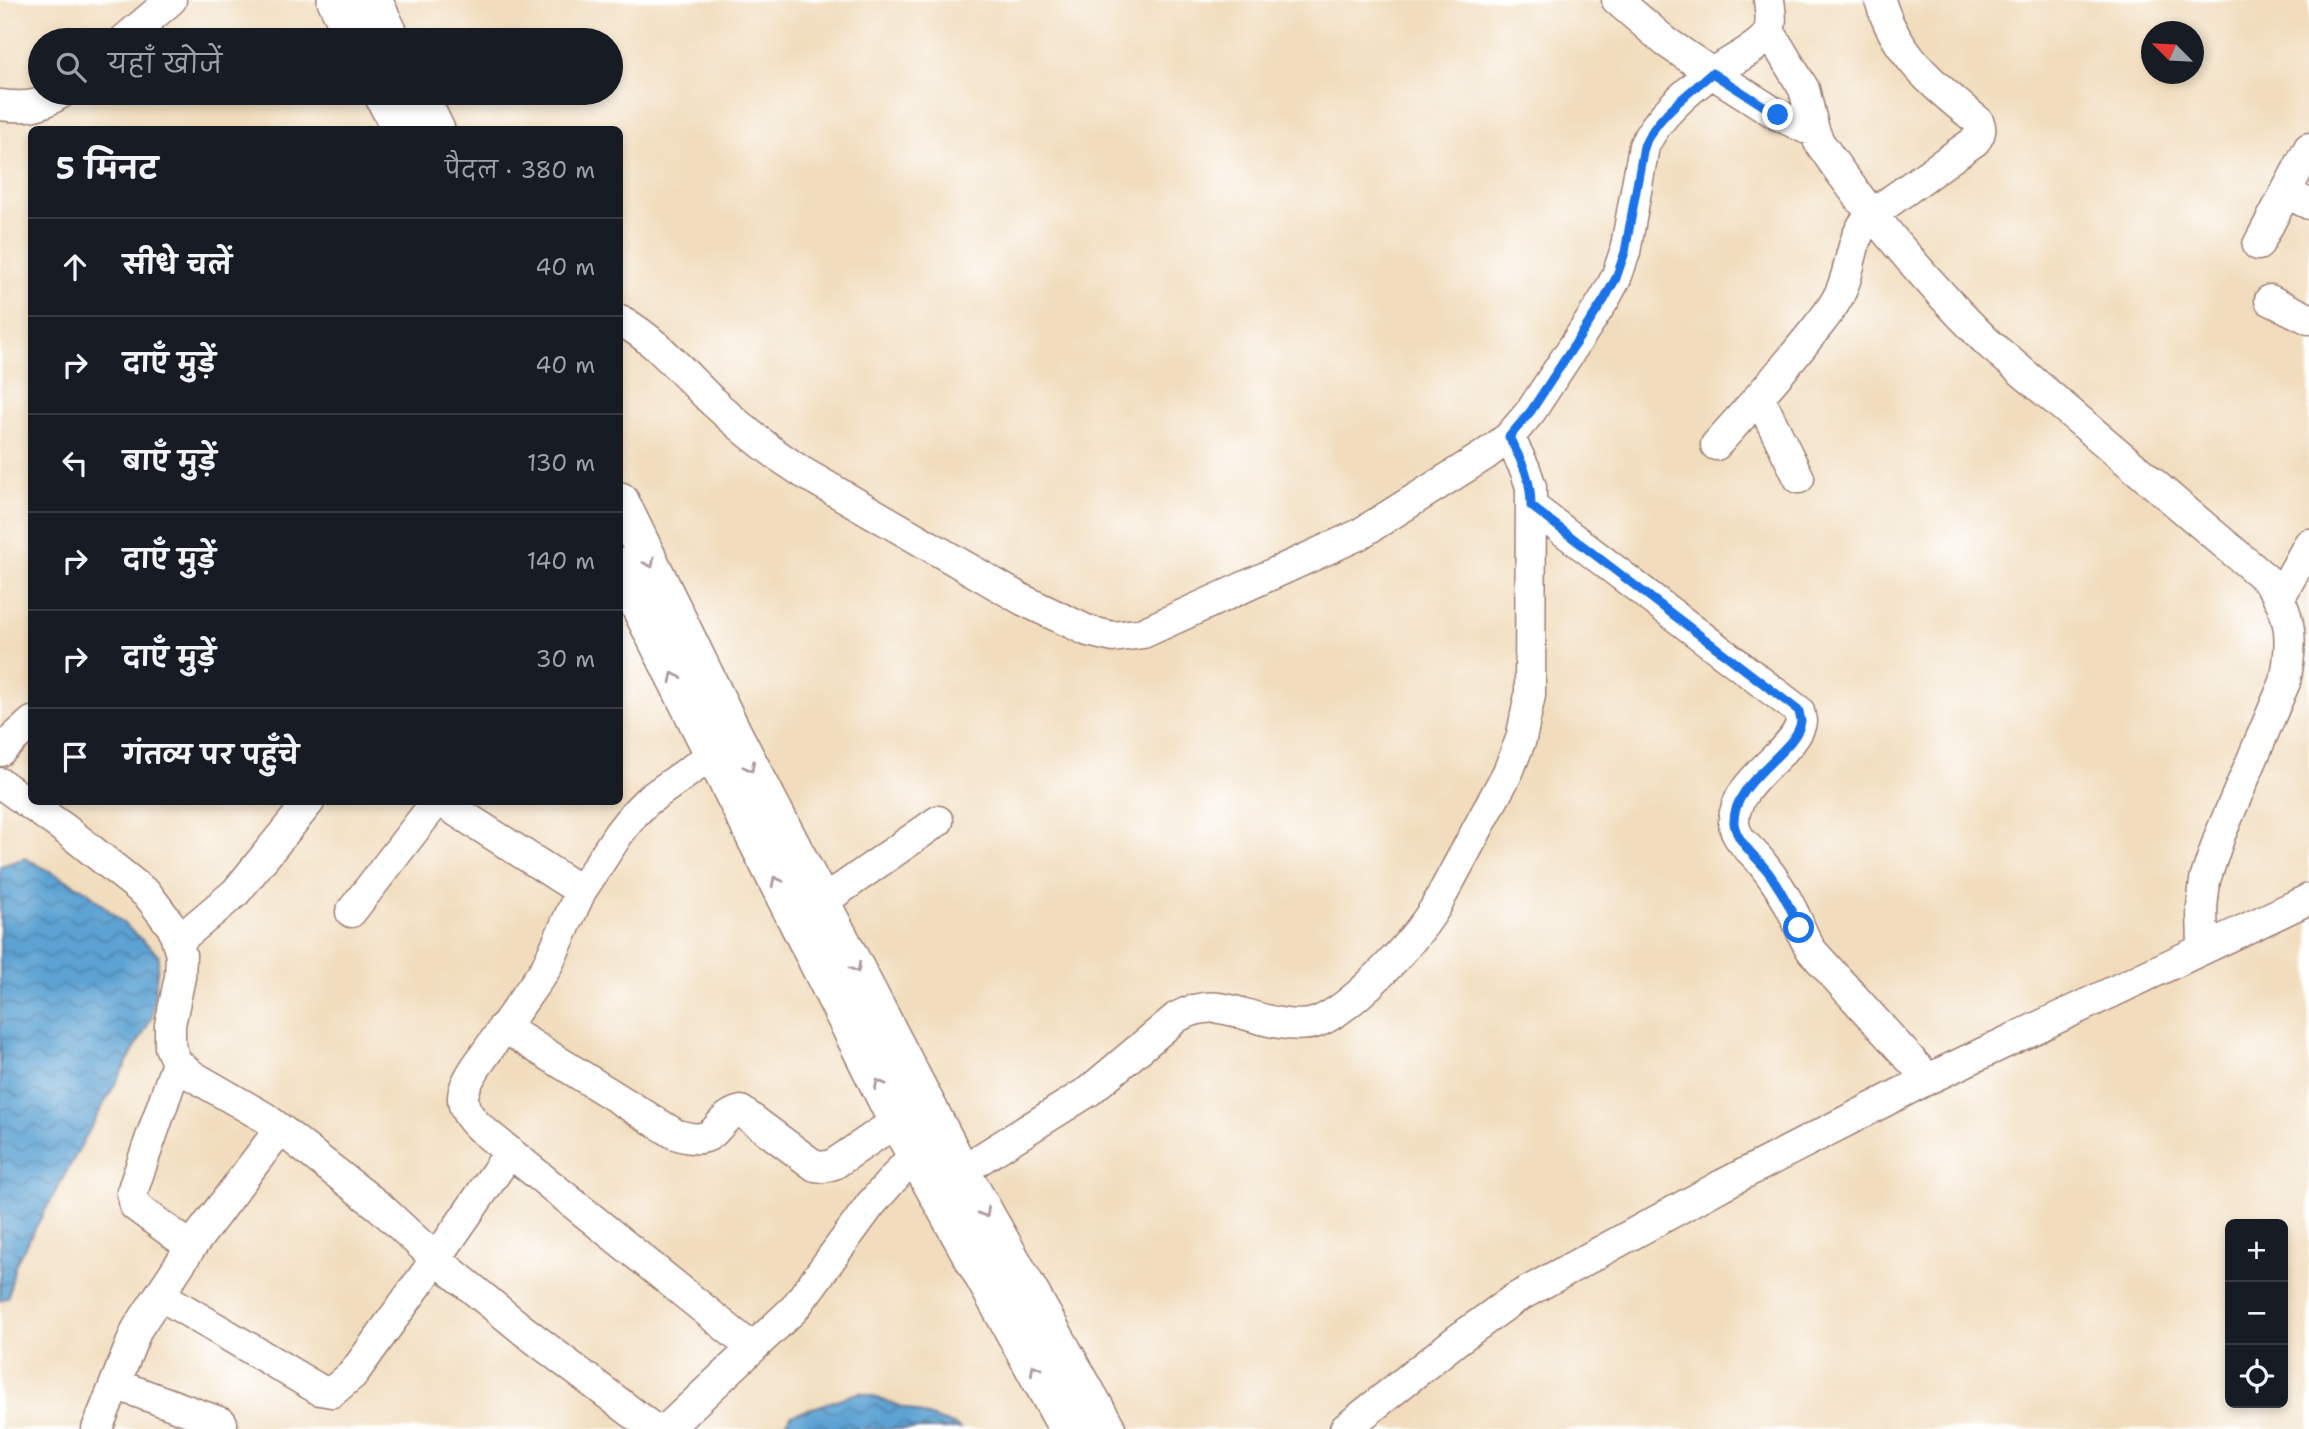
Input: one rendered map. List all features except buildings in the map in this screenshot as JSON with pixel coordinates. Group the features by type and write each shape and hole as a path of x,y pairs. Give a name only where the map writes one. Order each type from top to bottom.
{"main road":[{"path":"336,0 349,28"},
{"path":"373,0 386,28"},
{"path":"388,105 399,126"},
{"path":"424,105 434,126"},
{"path":"623,507 734,735 822,902 912,1113 915,1154 948,1179 1107,1429"},
{"path":"623,573 712,755 948,1179 1069,1429"}],"street":[{"path":"138,28 171,0"},
{"path":"1617,0 1665,43 1778,115 1814,130"},
{"path":"1769,0 1769,31 1804,89 1819,142 1871,215 1987,342 2267,580 2280,597 2290,627 2290,658 2285,682 2220,835 2205,880 2202,908 2203,948"},
{"path":"1716,445 1832,308 1842,290 1862,224 1975,141 1981,128 1978,121 1923,75 1896,40 1880,0"},
{"path":"623,322 640,331 716,404 782,460 1023,600 1088,631 1113,637 1143,633 1358,536 1509,437 1531,411 1616,278 1625,252 1644,146 1651,132 1663,116 1712,73 1763,40 1769,31"},
{"path":"0,105 35,105"},
{"path":"2258,245 2297,199 2309,148"},
{"path":"2270,300 2309,319"},
{"path":"1759,397 1799,478"},
{"path":"948,1179 1089,1091 1177,1017 1206,1006 1279,1023 1316,1022 1350,1001 1403,951 1422,928 1508,772 1521,739 1530,695 1531,486 1509,437"},
{"path":"1531,506 1799,711 1801,721 1796,735 1755,778 1741,800 1734,821 1736,832 1771,876 1794,913 1812,951 1928,1079"},
{"path":"2280,597 2309,544"},
{"path":"0,751 28,726"},
{"path":"712,755 634,814 581,891 546,968 465,1084 463,1098 466,1114 471,1119 752,1348"},
{"path":"0,783 28,803"},
{"path":"31,805 93,850 148,895 173,929 181,955 180,977 170,1025 170,1047 177,1063 193,1076 280,1129 380,1207 436,1259 523,1330 656,1429"},
{"path":"178,942 236,892 307,805"},
{"path":"351,912 434,805"},
{"path":"447,805 581,891"},
{"path":"822,902 938,821"},
{"path":"1345,1429 1457,1340 1514,1299 1722,1185 1928,1079 2309,899"},
{"path":"503,1027 675,1134 701,1140 715,1132 734,1113 741,1111 815,1166 834,1164 912,1113"},
{"path":"177,1063 132,1192 132,1199 135,1206 191,1247"},
{"path":"97,1429 138,1329 191,1247 280,1129"},
{"path":"160,1295 320,1390 332,1392 353,1374 510,1152"},
{"path":"664,1429 794,1309 871,1203 915,1154"},
{"path":"116,1384 222,1423"}],"water":[{"path":"25,858 87,891 159,955 152,1017 15,1265 8,1297 0,1301 0,866"},
{"path":"860,1392 960,1429 781,1429 791,1415"}],"route":[{"path":"1778,115 1712,73 1663,116 1644,146 1625,252 1616,278 1531,411 1509,437 1531,486 1531,506 1799,711 1801,721 1796,735 1755,778 1737,807 1734,821 1736,832 1771,876 1794,913 1799,928"}]}
